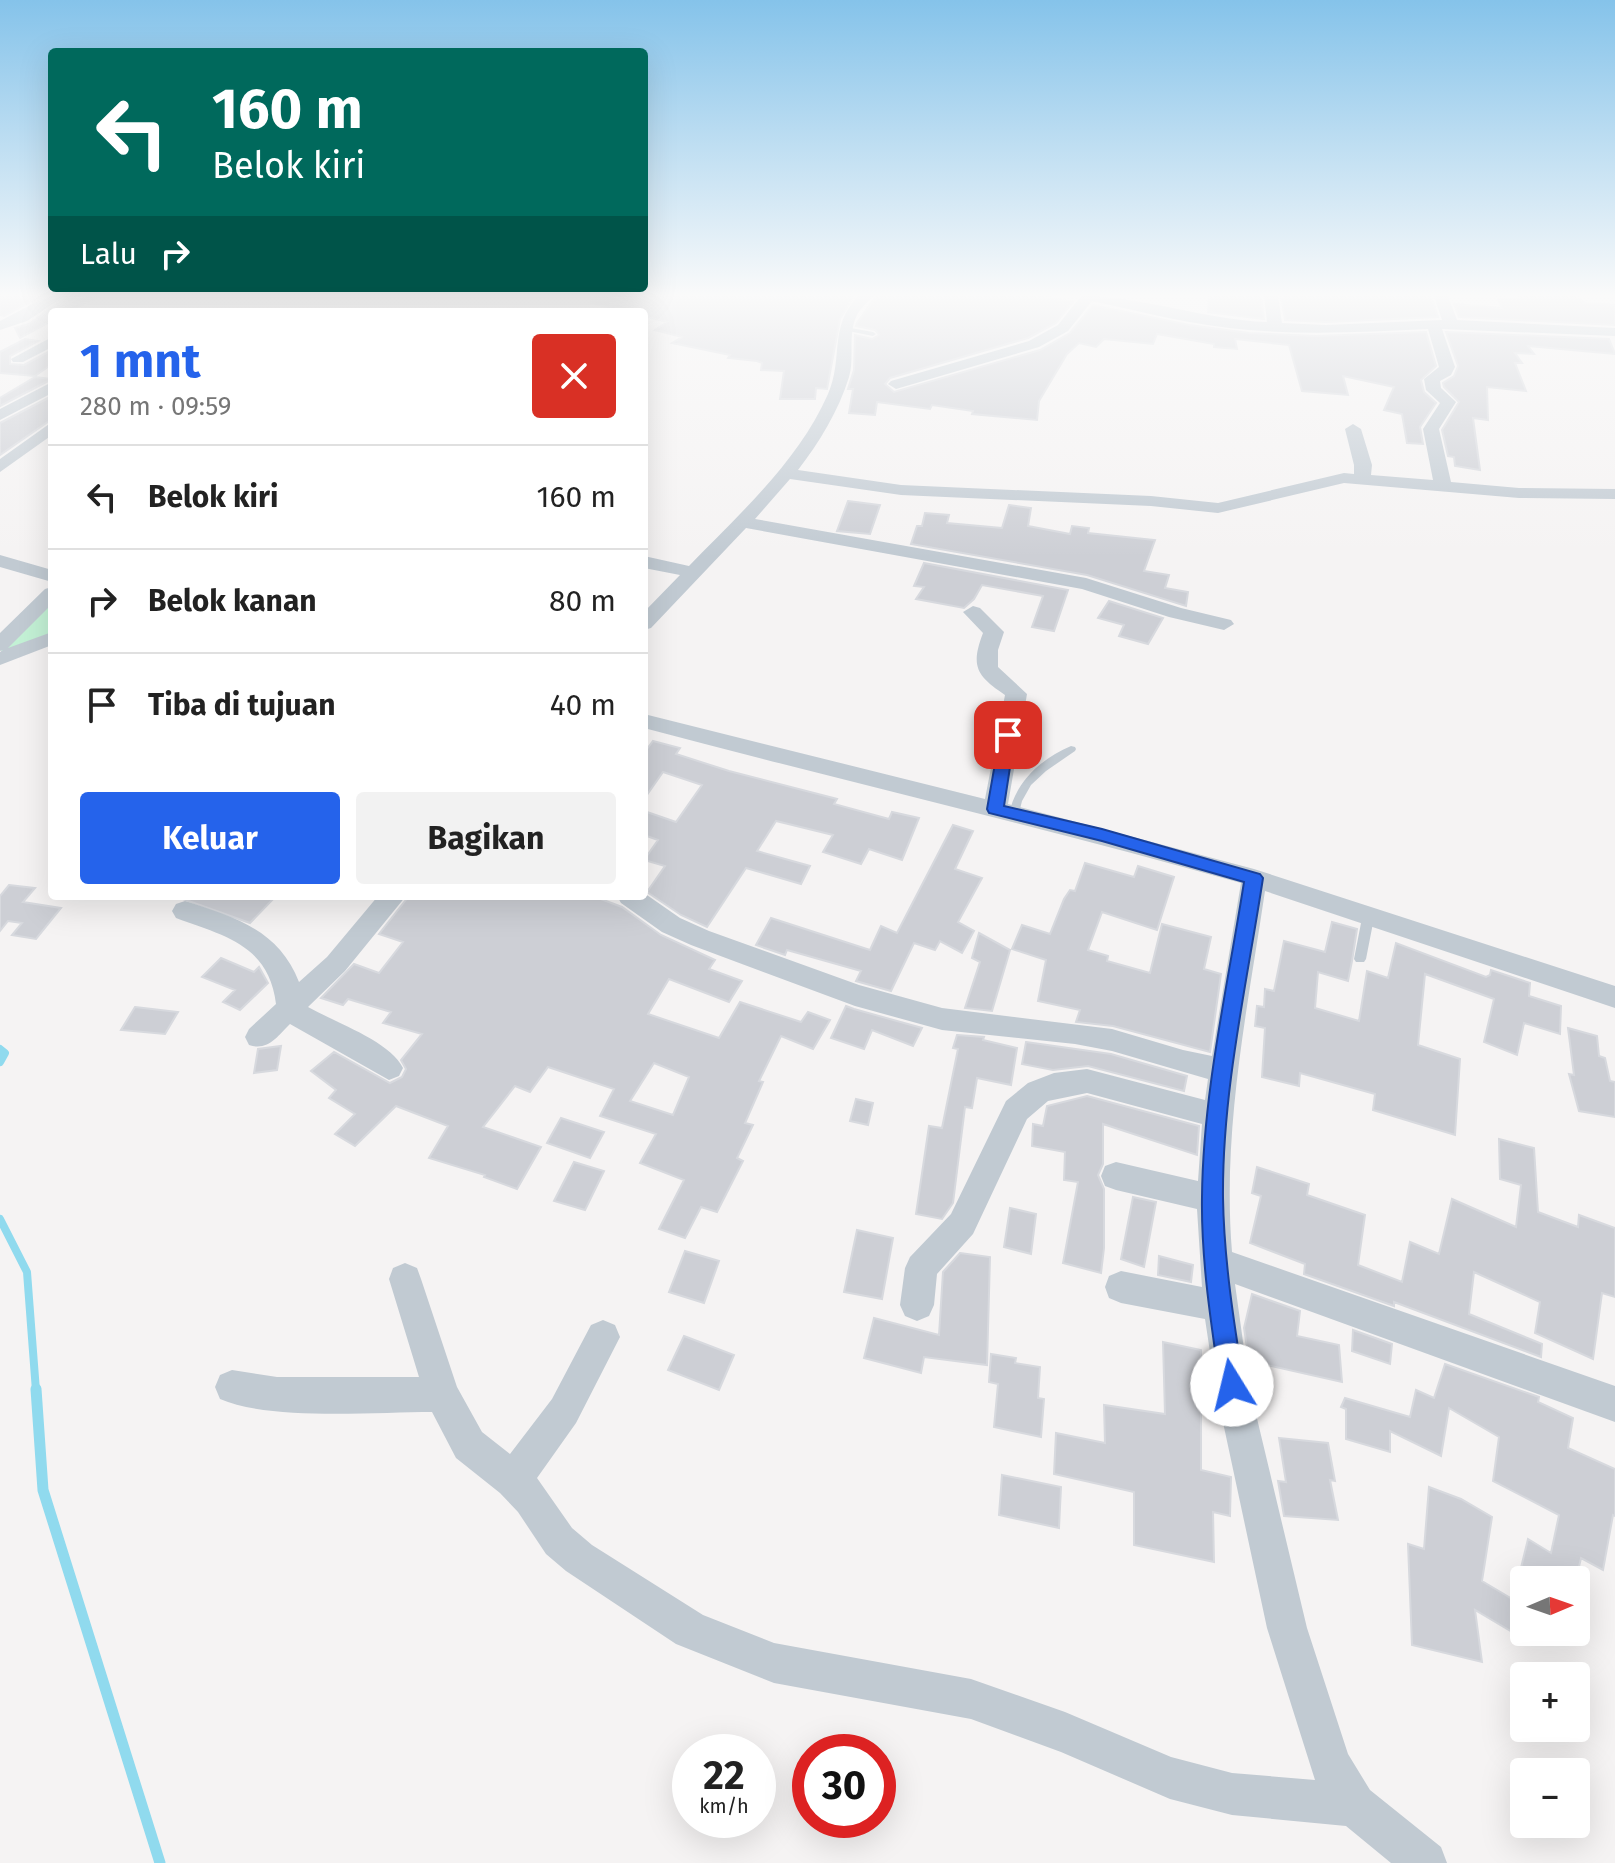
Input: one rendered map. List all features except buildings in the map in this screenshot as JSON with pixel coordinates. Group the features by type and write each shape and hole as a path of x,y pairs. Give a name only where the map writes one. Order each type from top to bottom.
{"street":[{"path":"648,620 695,573 807,447 839,383"},
{"path":"1433,383 1434,390 1448,402 1447,409 1431,429 1443,486"},
{"path":"0,415 48,389"},
{"path":"1353,429 1363,465 1362,478"},
{"path":"0,467 48,430"},
{"path":"786,473 901,490 1151,501 1218,508 1314,484 1362,478 1519,493 1615,494"},
{"path":"741,522 1086,584 1176,613 1224,624"},
{"path":"0,561 48,575"},
{"path":"648,563 695,573"},
{"path":"0,645 48,597"},
{"path":"973,612 994,632 986,652 988,668 994,678 1016,694 1004,812"},
{"path":"0,659 48,640"},
{"path":"648,722 1254,878 1615,997"},
{"path":"1254,878 1217,1116 1212,1198 1220,1306 1232,1385 1287,1628 1330,1765 1355,1805 1425,1863"},
{"path":"259,1037 336,964 390,900"},
{"path":"636,900 671,925 692,935 855,995 942,1019 1075,1033 1183,1062 1226,1070"},
{"path":"185,911 247,935 270,951 287,976 290,1008 299,1016 363,1049 389,1068"},
{"path":"917,1305 921,1268 962,1224 1016,1110 1038,1092 1054,1085 1087,1081 1217,1116"},
{"path":"1116,1176 1212,1198"},
{"path":"1219,1263 1446,1341 1615,1404"},
{"path":"405,1279 442,1395 469,1445 513,1480 531,1499 559,1541 579,1558 690,1630 774,1663 971,1699 1065,1733 1170,1778 1232,1794 1355,1805"},
{"path":"1121,1287 1220,1306"},
{"path":"513,1480 564,1411 603,1337"},
{"path":"232,1387 277,1394 442,1395"}],"lane":[{"path":"1004,812 1026,779 1071,749"},
{"path":"1360,959 1368,918"}],"green space":[{"path":"48,603 48,635 1,650"}],"waterway":[{"path":"0,1049 5,1053 0,1062"},
{"path":"0,1219 27,1272 36,1391"},
{"path":"36,1389 43,1490 160,1863"}],"route":[{"path":"1008,735 995,809 1102,835 1254,878 1217,1116 1212,1198 1221,1315 1232,1385"}]}
